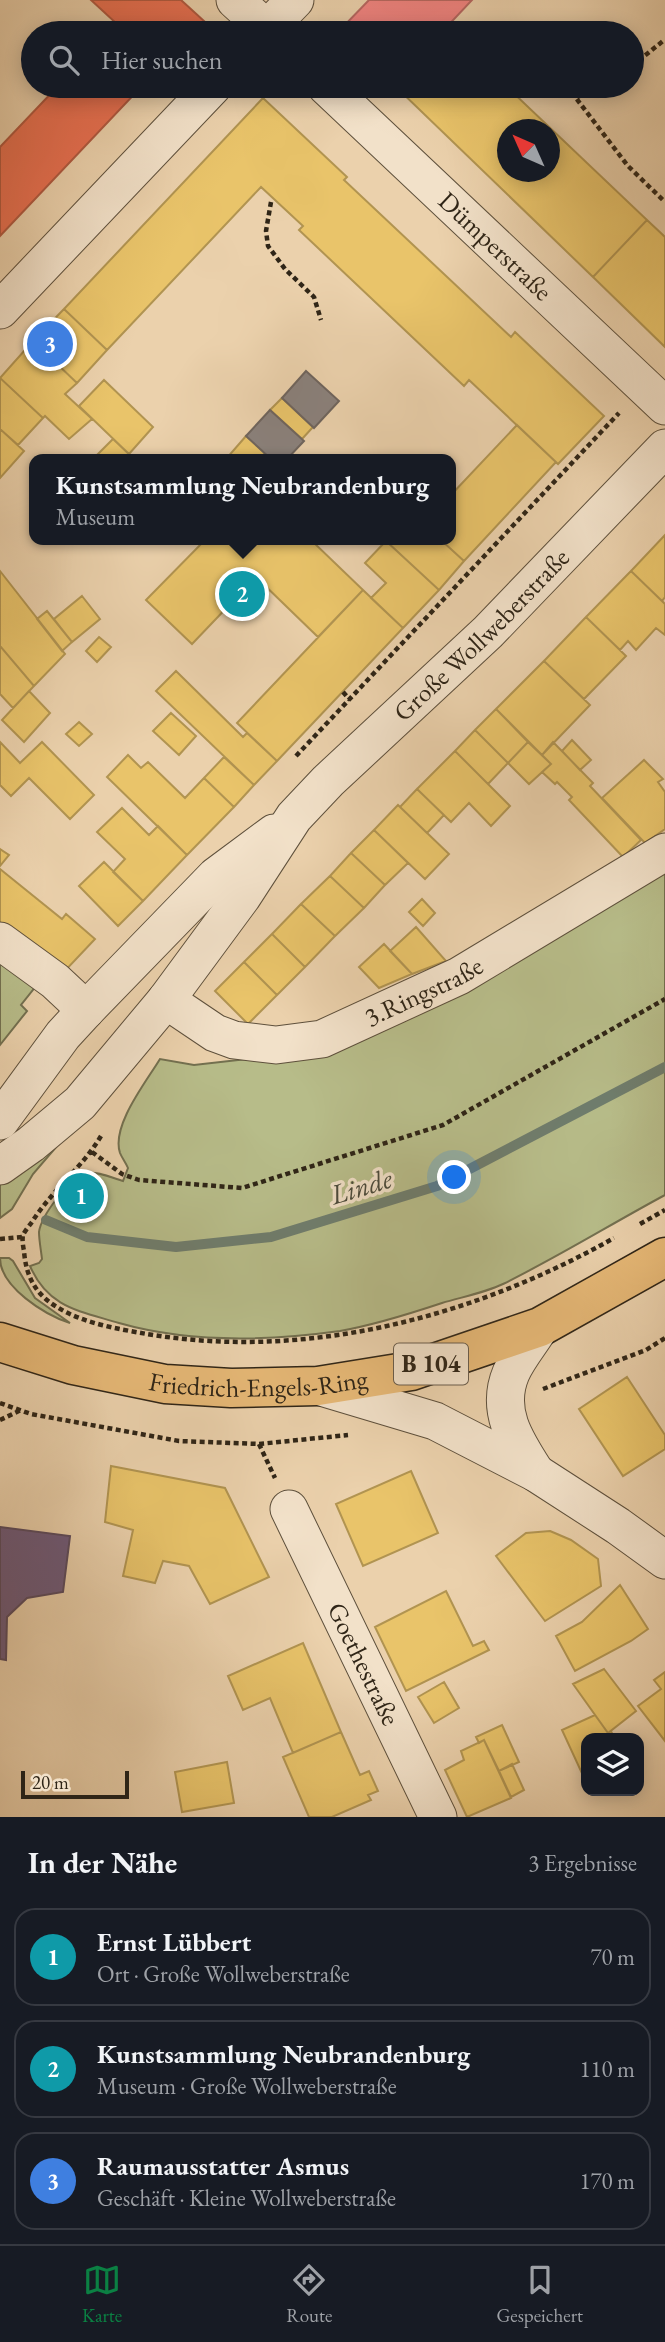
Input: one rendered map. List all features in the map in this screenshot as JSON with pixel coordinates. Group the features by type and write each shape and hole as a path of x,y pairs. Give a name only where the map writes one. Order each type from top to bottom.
{"main road":[{"name":"Friedrich-Engels-Ring","path":"0,1342 74,1365 165,1384 231,1388 318,1386 411,1371 540,1327 665,1257"}],"street":[{"path":"235,0 256,21"},
{"path":"277,21 295,0"},
{"path":"0,310 202,98"},
{"name":"Dümperstraße","path":"339,98 655,396"},
{"name":"Große Wollweberstraße","path":"0,1121 56,1045 86,1010 216,876 294,817 328,781 488,632 665,448"},
{"name":"Große Wollweberstraße","path":"0,1166 80,1103 166,1000 242,897 294,817"},
{"name":"3.Ringstraße","path":"166,1000 215,1034 234,1040 276,1045 322,1039 459,976 665,852"},
{"path":"0,942 55,981 86,1010"},
{"path":"536,1474 518,1446 506,1419 504,1403 511,1374 540,1327"},
{"path":"318,1386 435,1421 536,1474 663,1555"},
{"name":"Goethestraße","path":"289,1509 438,1817"}],"path":[{"path":"644,56 663,41"},
{"path":"576,98 628,166 665,202"},
{"path":"271,202 266,231 268,246 285,269 314,297 321,320"},
{"path":"291,762 350,699 655,396"},
{"path":"343,692 350,699"},
{"path":"617,1237 502,1293 410,1320 343,1335 258,1343 190,1341 130,1331 67,1314 48,1302 33,1286 25,1268 23,1237 44,1202 92,1152 122,1174 139,1180 242,1188 443,1125 665,999"},
{"path":"629,1230 665,1210"},
{"path":"0,1239 23,1237"},
{"path":"535,1392 646,1350 665,1338"},
{"path":"0,1420 21,1410"}],"green space":[{"path":"665,864 665,1195 496,1287 391,1319 340,1331 257,1338 173,1334 78,1311 56,1299 37,1280 30,1266 42,1259 39,1235 41,1225 65,1189 86,1173 123,1181 128,1168 120,1153 120,1130 131,1104 160,1059 194,1065 325,1050"},
{"path":"0,963 36,986 21,1005 27,1011 0,1045"},
{"path":"75,1125 33,1174 12,1209 0,1218 0,1181"},
{"path":"0,1258 13,1261 35,1298 70,1323 37,1307 16,1289 7,1279"}],"building: Wohnen":[{"path":"263,98 347,177 344,180 511,337 515,332 604,416 558,464 469,380 464,386 299,230 303,226 261,187 107,350 64,309"},
{"path":"407,98 519,98 541,119 497,119 497,182 560,182 560,137 647,220 593,277"},
{"path":"647,220 665,237 665,347 593,277"},
{"path":"64,309 107,350 77,383 33,341"},
{"path":"33,341 77,383 65,394 92,419 69,439 0,378"},
{"path":"0,378 43,418 18,445 0,429"},
{"path":"104,380 153,427 129,454 79,406"},
{"path":"282,398 313,427 302,439 270,410"},
{"path":"517,425 556,462 464,561 446,545 456,545 456,490"},
{"path":"0,429 24,451 0,478"},
{"path":"246,436 265,453 264,454 230,454"},
{"path":"113,439 129,454 98,454"},
{"path":"665,535 665,597 662,601 631,571"},
{"path":"200,545 316,545 363,590 318,637 256,577 192,644 146,600"},
{"path":"382,545 390,545 439,590 403,628 371,598 386,583 365,563"},
{"path":"390,545 446,545 464,561 439,590"},
{"path":"0,571 65,654 34,686 0,646"},
{"path":"631,571 665,604 665,635 656,628 636,650 628,641 620,650 586,617"},
{"path":"363,590 403,628 277,761 237,723"},
{"path":"82,596 100,619 72,642 54,619"},
{"path":"47,611 72,642 62,651 37,619"},
{"path":"586,617 626,656 584,699 544,661"},
{"path":"99,637 111,647 97,662 86,651"},
{"path":"0,646 34,686 13,708 0,694"},
{"path":"544,661 590,705 542,755 496,709"},
{"path":"176,671 243,737 247,733 277,761 254,785 156,691"},
{"path":"29,691 50,713 24,742 2,720"},
{"path":"496,709 528,742 508,763 475,730"},
{"path":"171,713 196,736 179,755 153,731"},
{"path":"79,722 92,734 79,746 66,734"},
{"path":"475,730 508,763 488,784 455,751"},
{"path":"572,740 591,760 580,770 562,751"},
{"path":"0,742 20,763 42,742 94,795 70,819 29,778 11,796 0,785"},
{"path":"528,742 551,764 529,784 508,763"},
{"path":"553,742 593,783 590,786 641,840 623,857 569,800 572,797 542,772 551,764 542,755"},
{"path":"455,751 510,806 491,826 469,803 451,822 417,789"},
{"path":"128,755 141,768 148,762 185,798 204,778 234,807 187,855 107,777"},
{"path":"224,757 254,785 234,807 204,778"},
{"path":"644,760 663,779 658,782 665,792 665,829 645,843 602,798"},
{"path":"417,789 444,815 427,833 400,807"},
{"path":"398,805 449,854 425,879 374,830"},
{"path":"122,808 149,835 158,826 187,855 143,901 113,872 125,859 97,832"},
{"path":"374,830 408,863 385,885 351,853"},
{"path":"0,849 9,855 0,866"},
{"path":"351,853 385,885 364,908 330,876"},
{"path":"104,862 143,901 118,926 79,886"},
{"path":"0,869 62,919 66,914 95,939 62,974 0,924"},
{"path":"330,876 364,908 335,936 301,904"},
{"path":"422,899 435,913 423,926 409,912"},
{"path":"301,904 335,936 305,967 272,934"},
{"path":"416,927 446,961 412,974 390,951"},
{"path":"272,934 305,967 277,995 244,962"},
{"path":"384,944 412,974 379,988 359,967"},
{"path":"244,962 277,995 248,1024 215,991"},
{"path":"627,1377 665,1435 665,1449 623,1476 579,1409"},
{"path":"111,1466 225,1488 269,1577 210,1604 189,1566 163,1561 155,1583 123,1576 133,1530 105,1522"},
{"path":"411,1471 438,1533 363,1566 336,1504"},
{"path":"550,1531 571,1540 598,1559 601,1586 545,1621 496,1556 526,1533"},
{"path":"620,1585 648,1629 575,1671 556,1636 582,1622"},
{"path":"446,1591 473,1646 484,1641 489,1650 406,1691 375,1627"},
{"path":"303,1643 341,1732 293,1753 270,1698 243,1710 228,1676"},
{"path":"604,1669 636,1711 608,1733 573,1684"},
{"path":"665,1672 665,1741 638,1706 661,1689 654,1680"},
{"path":"444,1682 459,1708 434,1723 418,1697"},
{"path":"595,1715 608,1733 581,1733 581,1771 562,1730"},
{"path":"502,1725 519,1762 499,1771 484,1740 479,1743 476,1737"},
{"path":"341,1732 360,1775 369,1771 378,1791 368,1795 371,1800 332,1817 309,1817 283,1757"},
{"path":"484,1740 511,1798 467,1817 445,1770 464,1760 461,1751"},
{"path":"227,1762 234,1803 182,1812 175,1772"},
{"path":"512,1764 524,1790 511,1797 499,1771"}],"building: Handel":[{"path":"91,0 181,0 204,21 114,21"},
{"path":"47,98 131,98 0,236 0,147"}],"building: Büros":[{"path":"0,1527 70,1536 63,1592 27,1598 7,1617 6,1660 0,1659"}],"building: Gesundheit":[{"path":"369,0 472,0 452,21 349,21"}],"building: Industrie":[{"path":"306,371 339,401 314,428 282,398"},
{"path":"270,410 304,441 292,454 266,454 246,436"}],"waterway":[{"name":"Linde","path":"46,1220 87,1237 176,1247 271,1237 437,1186 665,1067"}],"place":[{"name":"Raumausstatter Asmus","path":"50,344"},
{"name":"Kunstsammlung Neubrandenburg","path":"242,594"},
{"name":"Ernst Lübbert","path":"81,1196"}]}
